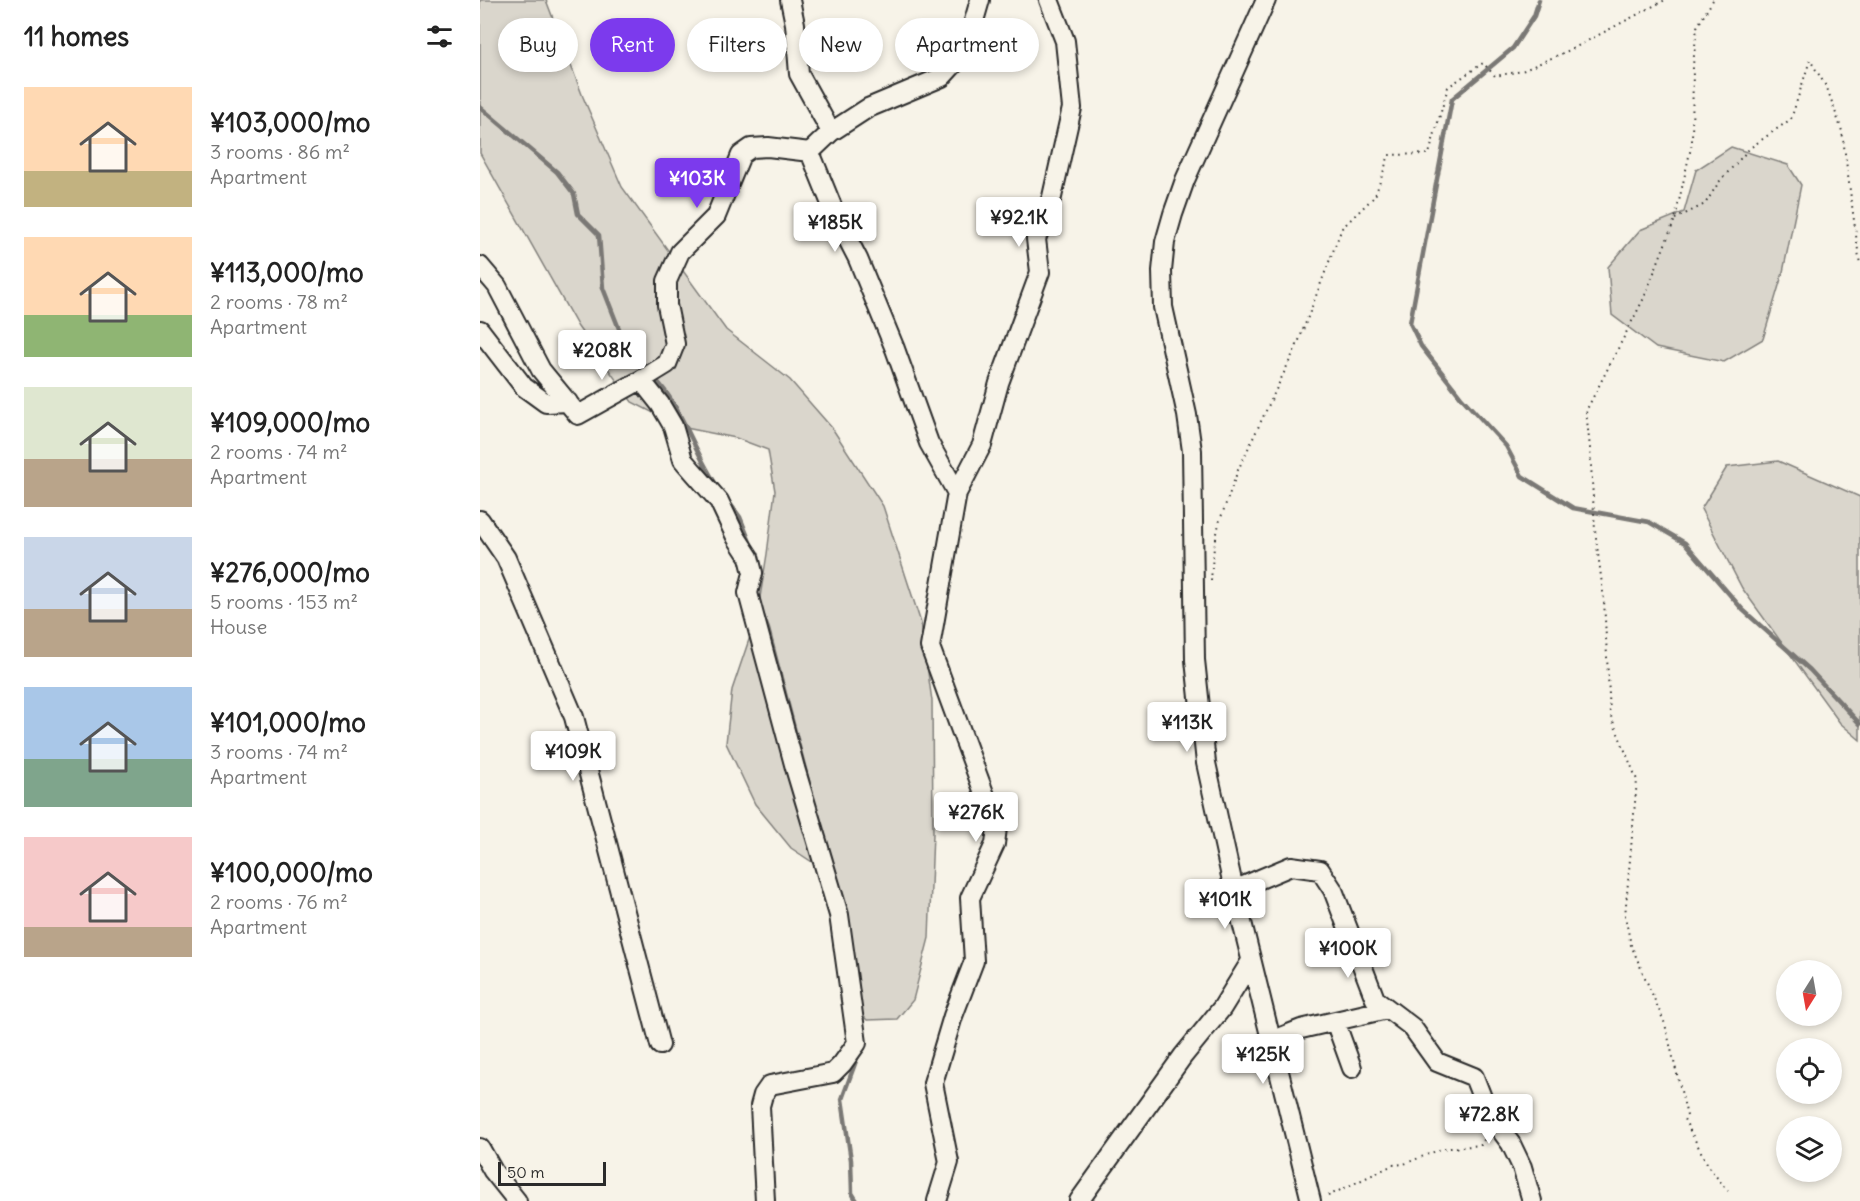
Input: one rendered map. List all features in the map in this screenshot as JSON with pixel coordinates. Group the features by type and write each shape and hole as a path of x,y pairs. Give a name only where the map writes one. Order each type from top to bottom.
{"street":[{"path":"790,0 795,24 799,74 831,132"},
{"path":"810,152 831,132 868,108 942,77 965,52 980,0"},
{"path":"937,1201 949,1161 933,1083 953,1016 974,961 970,898 995,844 997,828 930,647 957,493 982,445 999,382 1040,272 1036,239 1052,197 1072,108 1065,41 1050,0"},
{"path":"1266,0 1185,180 1166,242 1162,271 1163,307 1187,415 1192,451 1195,660 1206,763 1233,890 1311,1201"},
{"path":"480,266 498,286 541,370 578,415 667,364 675,344 667,305 667,281 680,252 716,216 741,155 751,148 768,147 810,152"},
{"path":"810,152 895,349 928,443 957,493"},
{"path":"480,330 524,387 546,403 568,402"},
{"path":"648,376 673,426 683,460 719,501 736,537 749,557 753,573 748,593 795,768 839,915 857,1043 843,1064 833,1073 770,1085 762,1095 760,1106 765,1201"},
{"path":"480,520 506,558 574,717 660,1045"},
{"path":"1233,890 1292,866 1320,870 1333,890 1375,999 1412,1027 1437,1062 1474,1077 1488,1113 1511,1144 1522,1167 1532,1201"},
{"path":"1079,1201 1183,1056 1222,1008 1251,961"},
{"path":"1271,1041 1301,1029 1387,1009"},
{"path":"1335,1021 1352,1068"},
{"path":"480,1148 493,1171 517,1201"}],"path":[{"path":"1211,585 1213,554 1219,523 1238,470 1298,343 1342,228 1375,196 1389,155 1429,154 1448,87 1483,63 1495,76 1522,71 1572,49 1665,0"},
{"path":"1713,0 1697,27 1693,65 1692,143 1675,219 1644,298 1586,411 1594,522 1604,600 1610,714 1637,780 1625,916 1631,945 1665,1024 1687,1116 1684,1119 1710,1170 1728,1191"},
{"path":"1675,219 1705,204 1719,182 1750,148 1791,119 1810,60 1827,88 1842,131 1860,265"},
{"path":"1329,1196 1393,1165 1404,1164 1441,1149 1481,1145 1495,1123"}],"shaded area":[{"path":"480,0 546,0 553,18 498,18 498,72 573,72 622,187 726,330 790,380 832,428 883,506 921,623 932,701 933,833 929,938 913,1000 897,1019 867,1020 849,1001 830,874 791,848 755,804 726,743 732,690 757,616 767,554 775,491 768,450 736,438 681,427 632,402 578,327 480,153"},
{"path":"1731,147 1788,165 1801,185 1783,272 1763,339 1724,362 1656,348 1612,315 1608,267 1640,230 1684,212 1696,170"},
{"path":"1778,461 1860,497 1860,740 1840,723 1742,588 1701,509 1727,467"}],"waterway":[{"path":"1539,0 1534,16 1513,48 1452,99 1410,323 1421,346 1461,397 1506,446 1522,476 1573,508 1649,522 1685,543 1743,610 1810,670 1860,724"},
{"path":"480,107 557,172 574,194 578,214 599,235 603,288 629,354 646,371"},
{"path":"654,378 664,389 680,415 718,487"},
{"path":"728,501 740,517 752,547"},
{"path":"763,616 808,781"},
{"path":"857,1201 852,1193 851,1160 842,1099 860,1050"}]}
